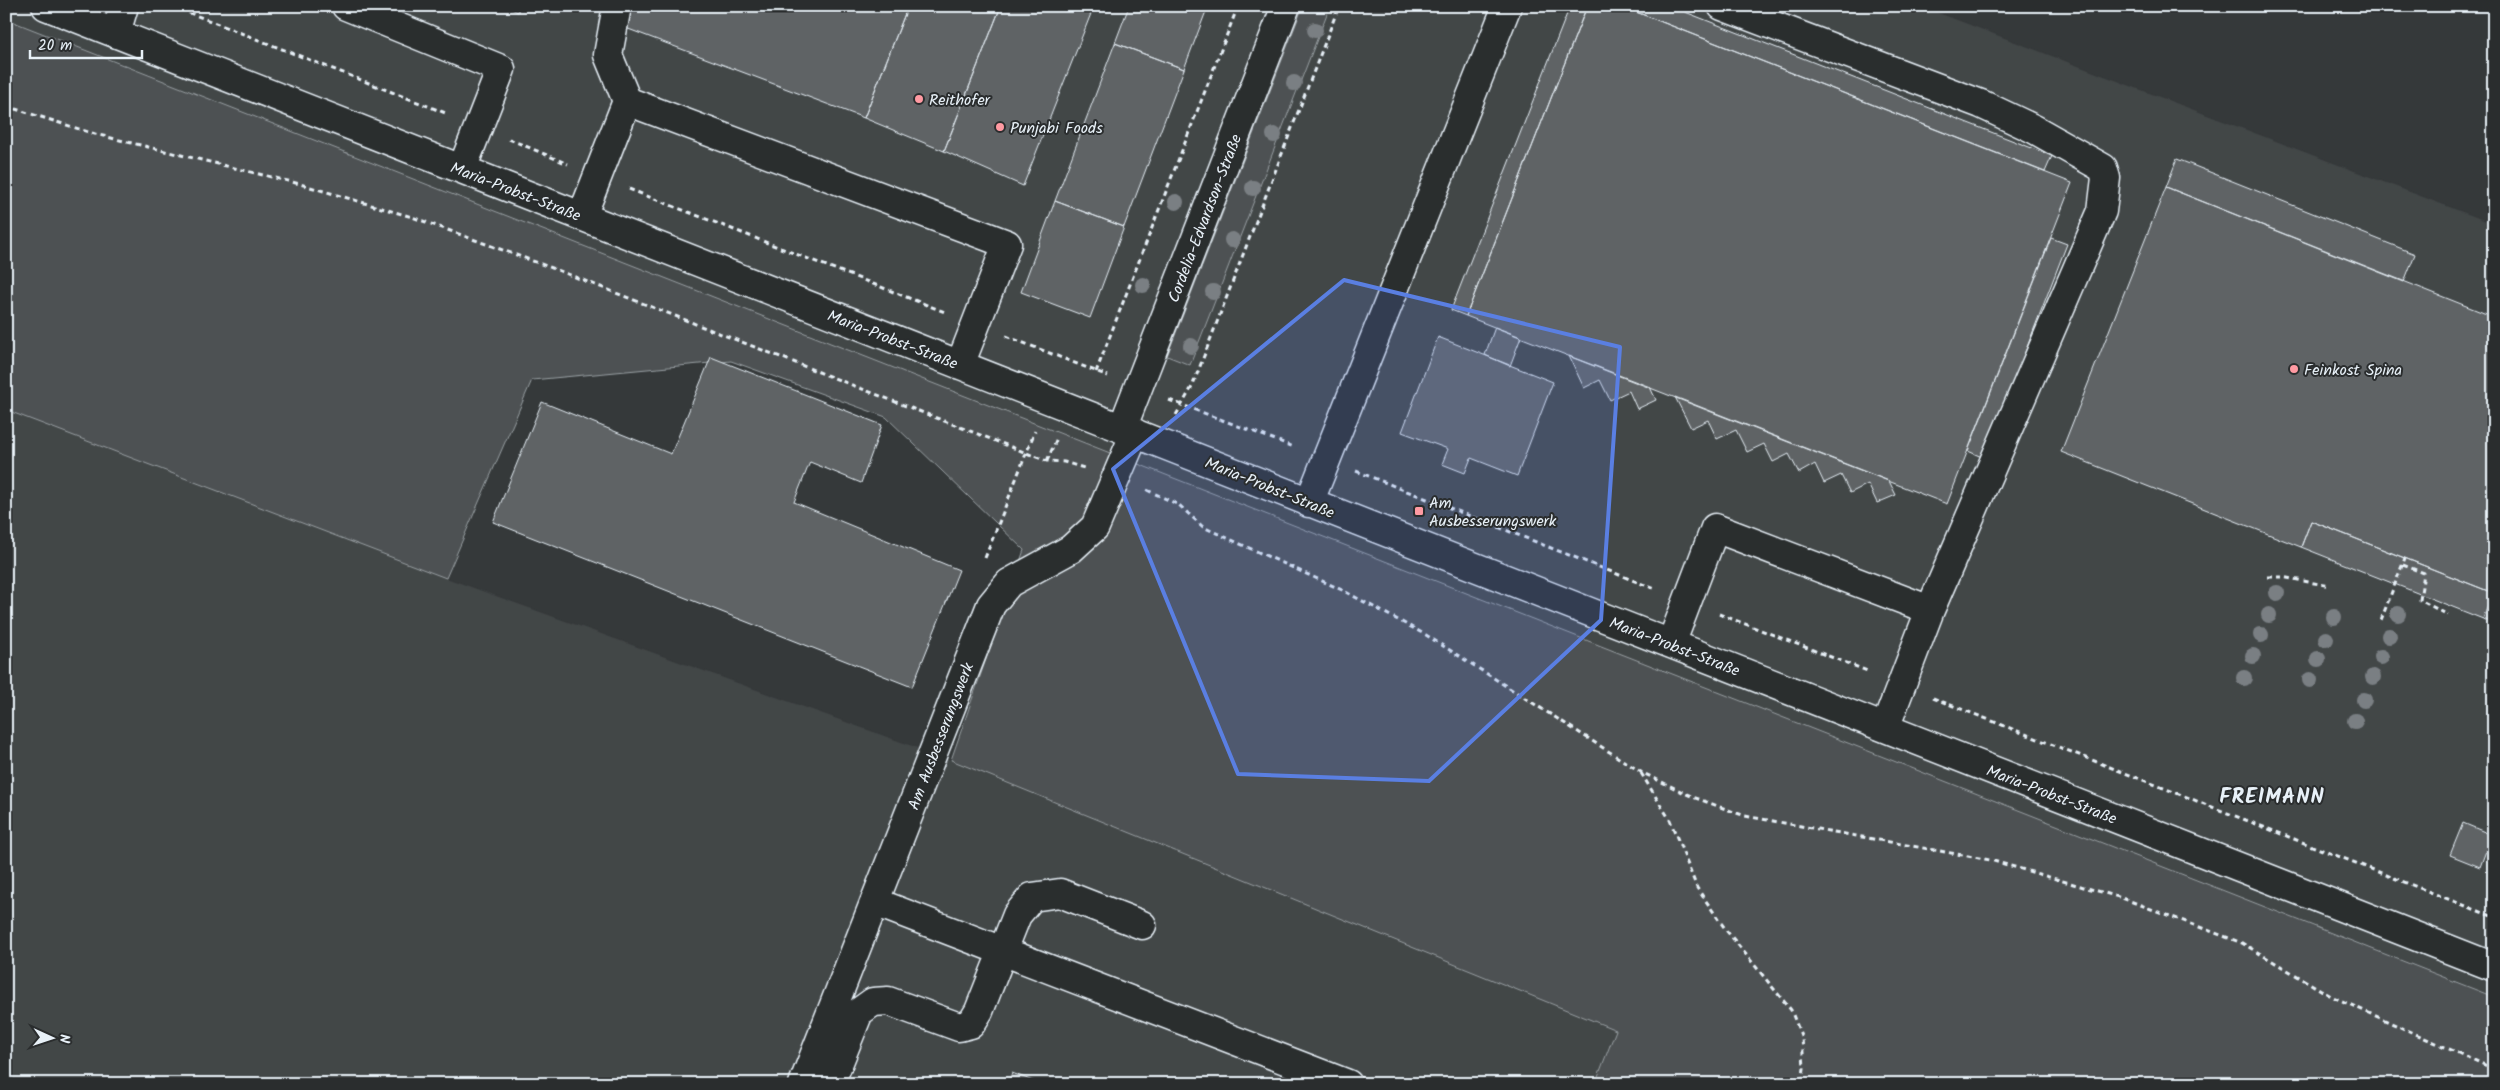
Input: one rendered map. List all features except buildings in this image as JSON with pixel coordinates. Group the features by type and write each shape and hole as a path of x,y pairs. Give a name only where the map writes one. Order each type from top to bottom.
{"street":[{"name":"Maria-Probst-Straße","path":"46,6 2494,967"},
{"path":"116,34 124,6"},
{"path":"346,6 501,69 462,169"},
{"path":"582,216 627,101 608,55 617,6"},
{"name":"Cordelia-Edvardson-Straße","path":"1128,431 1286,6"},
{"path":"1309,503 1507,6"},
{"path":"1722,6 1982,104 2034,129 2103,168 2106,178 2102,211 1930,610 1885,728"},
{"path":"627,101 1007,244 960,365"},
{"name":"Am Ausbesserungswerk","path":"803,1084 991,606 1009,583 1070,550 1095,527 1117,479 1128,431"},
{"path":"1671,644 1715,528 1930,610"},
{"path":"830,1084 859,1012 873,1002 888,1001 959,1027 971,1024 979,1011 1017,915 1032,897 1060,893 1142,925"},
{"path":"875,902 1348,1084"}],"path":[{"path":"1096,372 1238,6"},
{"path":"1181,404 1192,387 1339,6"},
{"path":"6,106 95,134 300,184 412,217 552,268 1048,461 1064,462 1117,479 1179,505 1202,527 1342,590 1426,636 1641,772 1693,797 1745,816 1990,860 2122,898 2242,943 2331,996 2494,1069"},
{"path":"2381,620 2405,558"},
{"path":"2403,565 2424,573 2420,600 2448,615"},
{"path":"2268,577 2282,577 2330,586"},
{"path":"1641,772 1670,820 1697,888 1726,930 1790,1010 1802,1038 1804,1068 1802,1084"}],"highlighted area":[{"path":"1344,280 1620,347 1601,620 1429,781 1238,774 1113,469"}],"shaded area":[{"path":"6,6 1920,6 2494,224 2494,997 6,19"},
{"path":"1303,6 1330,6 1190,365 1167,356"},
{"path":"6,19 2494,997 2494,1084 1595,1084 1616,1030 951,760 1024,550 886,417 731,361 532,380 446,578 6,410"},
{"path":"6,410 446,578 951,760 1616,1030 1755,1084 6,1084"}],"place":[{"name":"Reithofer","path":"919,99"},
{"name":"Punjabi Foods","path":"1000,127"},
{"name":"Feinkost Spina","path":"2294,369"},
{"name":"Am Ausbesserungswerk","path":"1419,511"}],"district":[{"name":"FREIMANN","path":"2272,796"}]}
